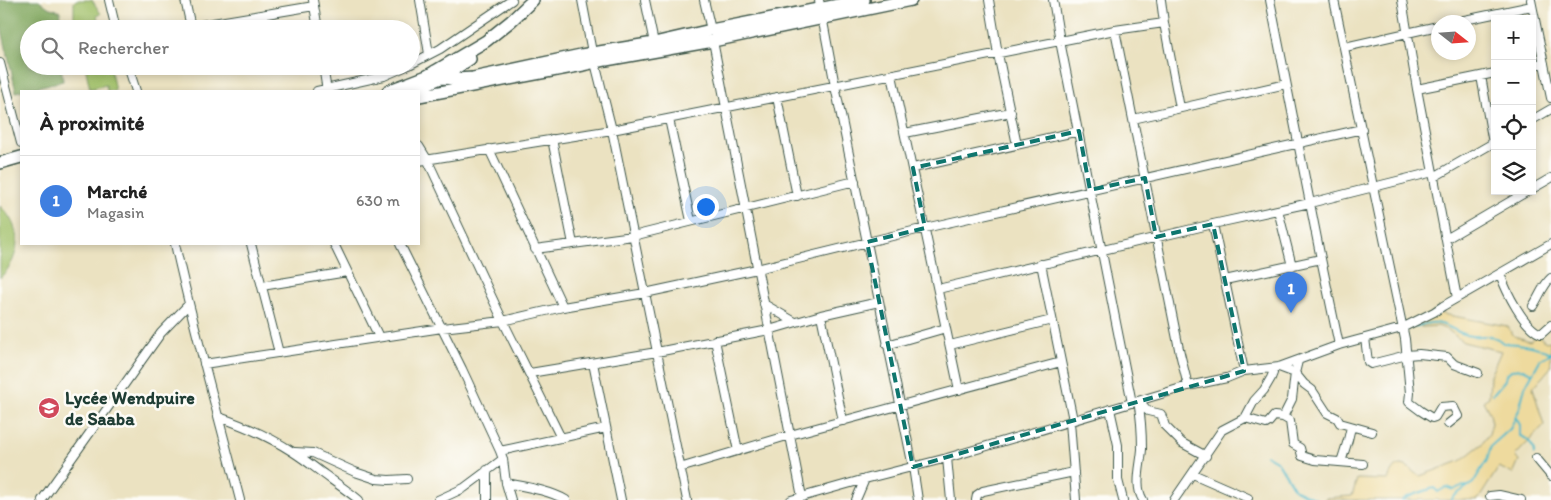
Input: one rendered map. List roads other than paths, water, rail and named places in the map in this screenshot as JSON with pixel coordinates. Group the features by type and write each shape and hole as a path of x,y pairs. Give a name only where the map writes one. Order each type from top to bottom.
{"street":[{"path":"109,0 114,20"},
{"path":"185,0 189,20"},
{"path":"420,0 429,54"},
{"path":"420,59 440,49 512,0"},
{"path":"391,90 438,75 486,41 533,0"},
{"path":"412,90 492,44 516,25 542,0"},
{"path":"582,0 612,130 687,500"},
{"path":"645,0 654,43"},
{"path":"704,0 802,497"},
{"path":"420,96 594,58 712,35 864,0"},
{"path":"821,9 911,0"},
{"path":"988,0 1017,145"},
{"path":"1053,0 1102,250 1141,418 1141,462 1138,480 1140,494 1144,500"},
{"path":"1161,0 1180,108"},
{"path":"1270,0 1339,345"},
{"path":"1334,0 1402,328 1407,355 1409,402 1432,418 1435,417 1441,407 1452,406 1458,416 1448,424"},
{"path":"1402,0 1417,89 1458,298"},
{"path":"226,20 314,3 317,20"},
{"path":"1476,17 1532,3 1551,98"},
{"path":"821,9 918,500"},
{"path":"561,438 423,160 612,130 1115,30 1164,23"},
{"path":"1345,48 1431,28"},
{"path":"1115,30 1188,386"},
{"path":"438,75 457,80 473,78 594,58 654,43 712,35"},
{"path":"0,63 20,139"},
{"path":"1536,64 1544,63"},
{"path":"1417,89 1491,74"},
{"path":"131,75 136,90"},
{"path":"324,75 327,90 386,75"},
{"path":"892,75 959,390"},
{"path":"1481,76 1491,127"},
{"path":"1133,119 1286,84"},
{"path":"777,98 796,196"},
{"path":"1536,118 1551,109"},
{"path":"905,133 1011,112"},
{"path":"669,119 691,221"},
{"path":"204,364 379,337 503,321 563,307 645,293 757,269 925,228 1362,129"},
{"path":"913,168 1079,131"},
{"path":"552,139 573,244"},
{"path":"938,288 1310,203 1373,186 1433,174 1491,144"},
{"path":"489,149 563,307"},
{"path":"0,164 20,157"},
{"path":"0,164 20,161"},
{"path":"1536,187 1551,178"},
{"path":"535,249 633,236 855,181"},
{"path":"1446,239 1521,195"},
{"path":"1278,210 1292,266"},
{"path":"1213,224 1244,371"},
{"path":"792,500 947,458 1188,386 1227,378 1244,371 1275,368 1339,345 1402,328 1434,312 1551,244"},
{"path":"175,245 188,305 240,500"},
{"path":"251,245 279,353"},
{"path":"334,245 379,337"},
{"path":"400,245 502,455 506,483 511,500"},
{"path":"1225,280 1321,259"},
{"path":"1041,264 1071,421 1076,500"},
{"path":"262,286 347,272"},
{"path":"1500,274 1518,309 1532,328 1540,334 1551,325"},
{"path":"1532,306 1539,298 1546,282 1551,278"},
{"path":"530,373 657,352 769,330 821,315 879,302"},
{"path":"764,304 795,322"},
{"path":"42,500 161,333 188,305"},
{"path":"821,315 843,421"},
{"path":"950,345 1052,320"},
{"path":"887,345 946,328"},
{"path":"1365,338 1368,362 1371,364 1419,354 1441,356 1451,360 1454,364 1478,373"},
{"path":"715,340 738,451"},
{"path":"1283,417 1292,399 1298,361"},
{"path":"680,468 790,435 1061,362"},
{"path":"593,363 621,500"},
{"path":"1275,368 1295,373 1312,390 1327,413 1336,418 1340,423 1372,432"},
{"path":"1174,500 1206,456 1222,430 1244,418 1254,401 1264,390 1275,368"},
{"path":"1136,401 1148,411 1161,414 1166,426 1182,443 1206,456"},
{"path":"1110,410 1118,445 1118,480 1123,500"},
{"path":"1244,418 1266,424 1274,416 1283,417 1290,421 1293,444 1300,448 1301,456 1315,460 1363,464"},
{"path":"219,417 242,425 295,452 343,486 359,500"},
{"path":"1341,462 1351,427"},
{"path":"438,500 464,488 502,455 561,438 606,428"},
{"path":"295,452 313,453 355,472 376,479 407,479"},
{"path":"947,458 951,500"},
{"path":"1536,458 1551,476"},
{"path":"487,470 487,500"},
{"path":"976,500 977,495 983,491 1074,472"},
{"path":"1193,474 1248,498"},
{"path":"856,500 865,479"},
{"path":"506,483 541,491 566,500"},
{"path":"1490,496 1521,500"}],"waterway":[{"path":"1413,327 1430,323 1440,324 1466,335 1490,336 1503,343 1521,344 1550,353"},
{"path":"1451,500 1473,483 1487,460 1491,446 1510,429 1519,410 1525,387 1540,360 1551,353"},
{"path":"1493,394 1511,370 1523,369 1531,373"},
{"path":"1516,418 1520,425 1520,436 1530,443 1534,454"},
{"path":"1266,455 1278,462 1295,490 1318,500"},
{"path":"1402,500 1434,488 1438,492 1446,487 1454,490 1459,487 1468,486"}],"place":[{"name":"Marché","path":"1291,313"},
{"name":"Lycée Wendpuire de Saaba","path":"49,408"}]}
